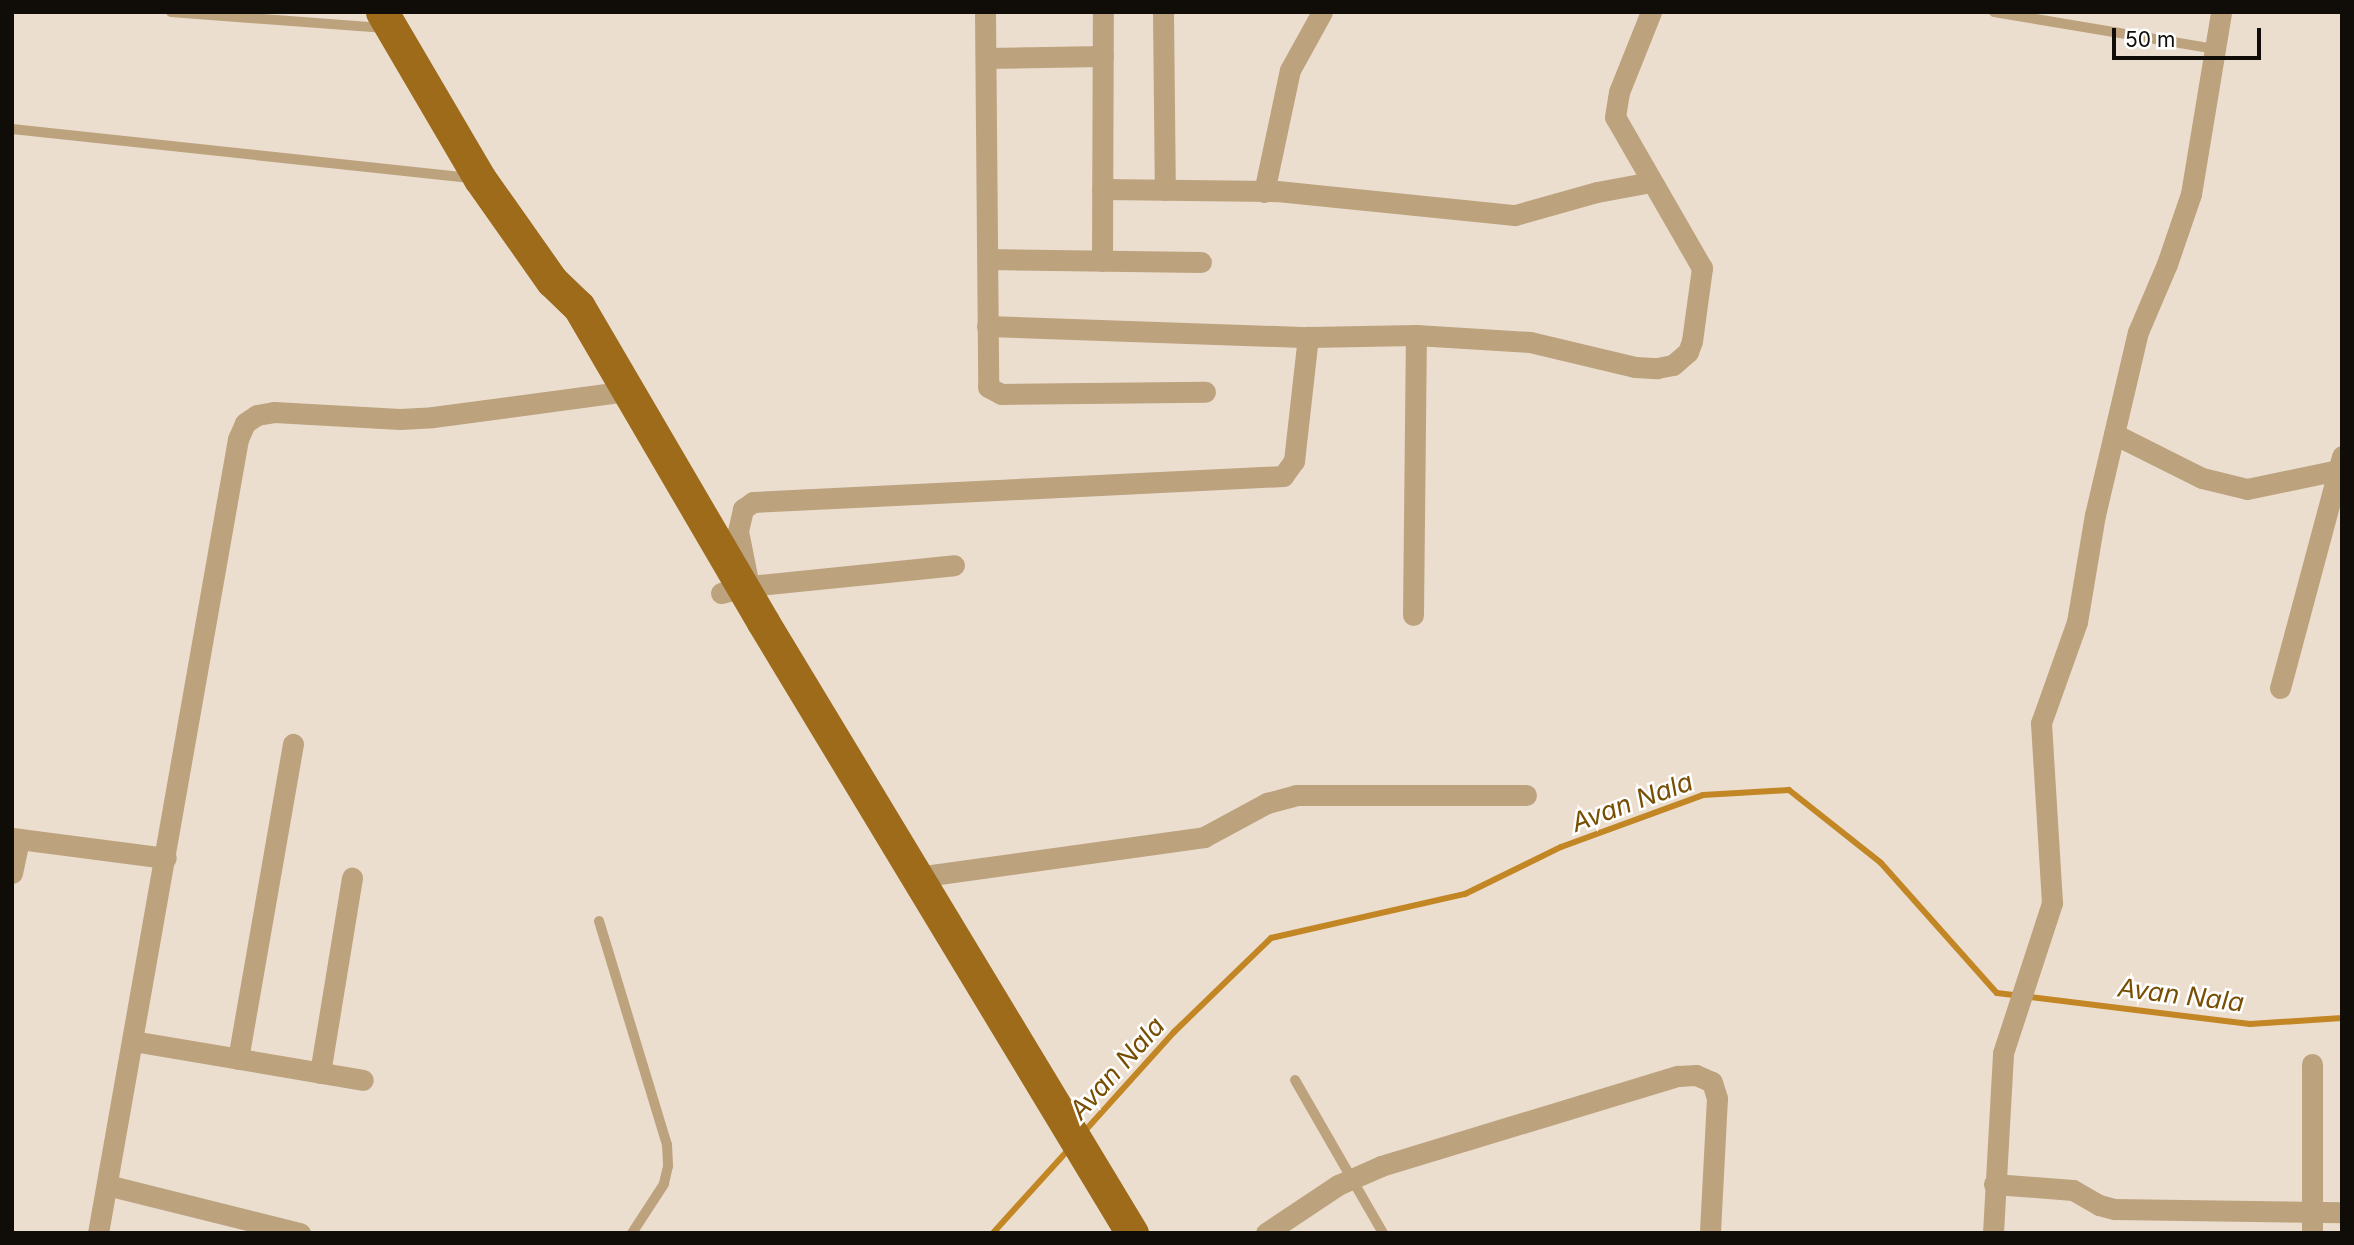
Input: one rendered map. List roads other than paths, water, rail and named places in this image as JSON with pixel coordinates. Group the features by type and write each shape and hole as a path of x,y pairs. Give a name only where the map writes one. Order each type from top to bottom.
{"main road":[{"path":"387,20 480,178 552,281 565,322 618,393 917,877 1033,1086"},
{"path":"738,589 1084,1172 1112,1233"},
{"path":"1084,1172 1132,1233"}],"street":[{"path":"985,12 988,259 986,375 991,391 1001,394 1205,392"},
{"path":"1102,261 1103,12"},
{"path":"1163,12 1165,190"},
{"path":"1264,191 1290,70 1322,12"},
{"path":"987,326 1308,337 1416,335 1530,342 1635,366 1657,368 1673,365 1688,352 1692,341 1702,268 1615,117 1619,92 1651,12"},
{"path":"1993,1233 2004,1053 2052,903 2042,723 2077,622 2114,434 2138,332 2171,254 2192,186 2224,15"},
{"path":"986,58 1103,56"},
{"path":"1102,189 1264,191 1515,215 1597,192 1651,182"},
{"path":"988,259 1201,262"},
{"path":"1413,615 1416,335"},
{"path":"954,565 738,589 738,531 743,509 753,502 1283,476 1291,470 1294,461 1308,337"},
{"path":"98,1233 238,439 245,424 257,415 275,412 416,418 618,393"},
{"path":"2114,434 2202,478 2248,489 2340,463"},
{"path":"2280,688 2340,463"},
{"path":"238,1059 293,744"},
{"path":"917,877 1204,837 1267,803 1296,795 1526,795"},
{"path":"12,873 16,839 166,858"},
{"path":"320,1073 352,878"},
{"path":"133,1041 363,1080"},
{"path":"2312,1064 2312,1223"},
{"path":"1266,1233 1351,1178 1678,1076 1696,1075 1712,1082 1717,1098 1710,1233"},
{"path":"1994,1184 2073,1190 2099,1205 2114,1209 2312,1223 2342,1212"},
{"path":"107,1185 300,1233"}],"lane":[{"path":"171,12 387,20"},
{"path":"1994,12 2216,49"},
{"path":"12,129 480,178"},
{"path":"599,921 667,1145 668,1166 664,1184 632,1233"},
{"path":"1295,1080 1383,1233"}],"waterway":[{"name":"Avan Nala","path":"1083,1133 1174,1032 1271,938 1465,894 1561,847 1703,795 1789,790 1881,863 1997,993 2250,1024 2342,1018"},
{"name":"Avan Nala","path":"993,1233 1069,1149"}]}
